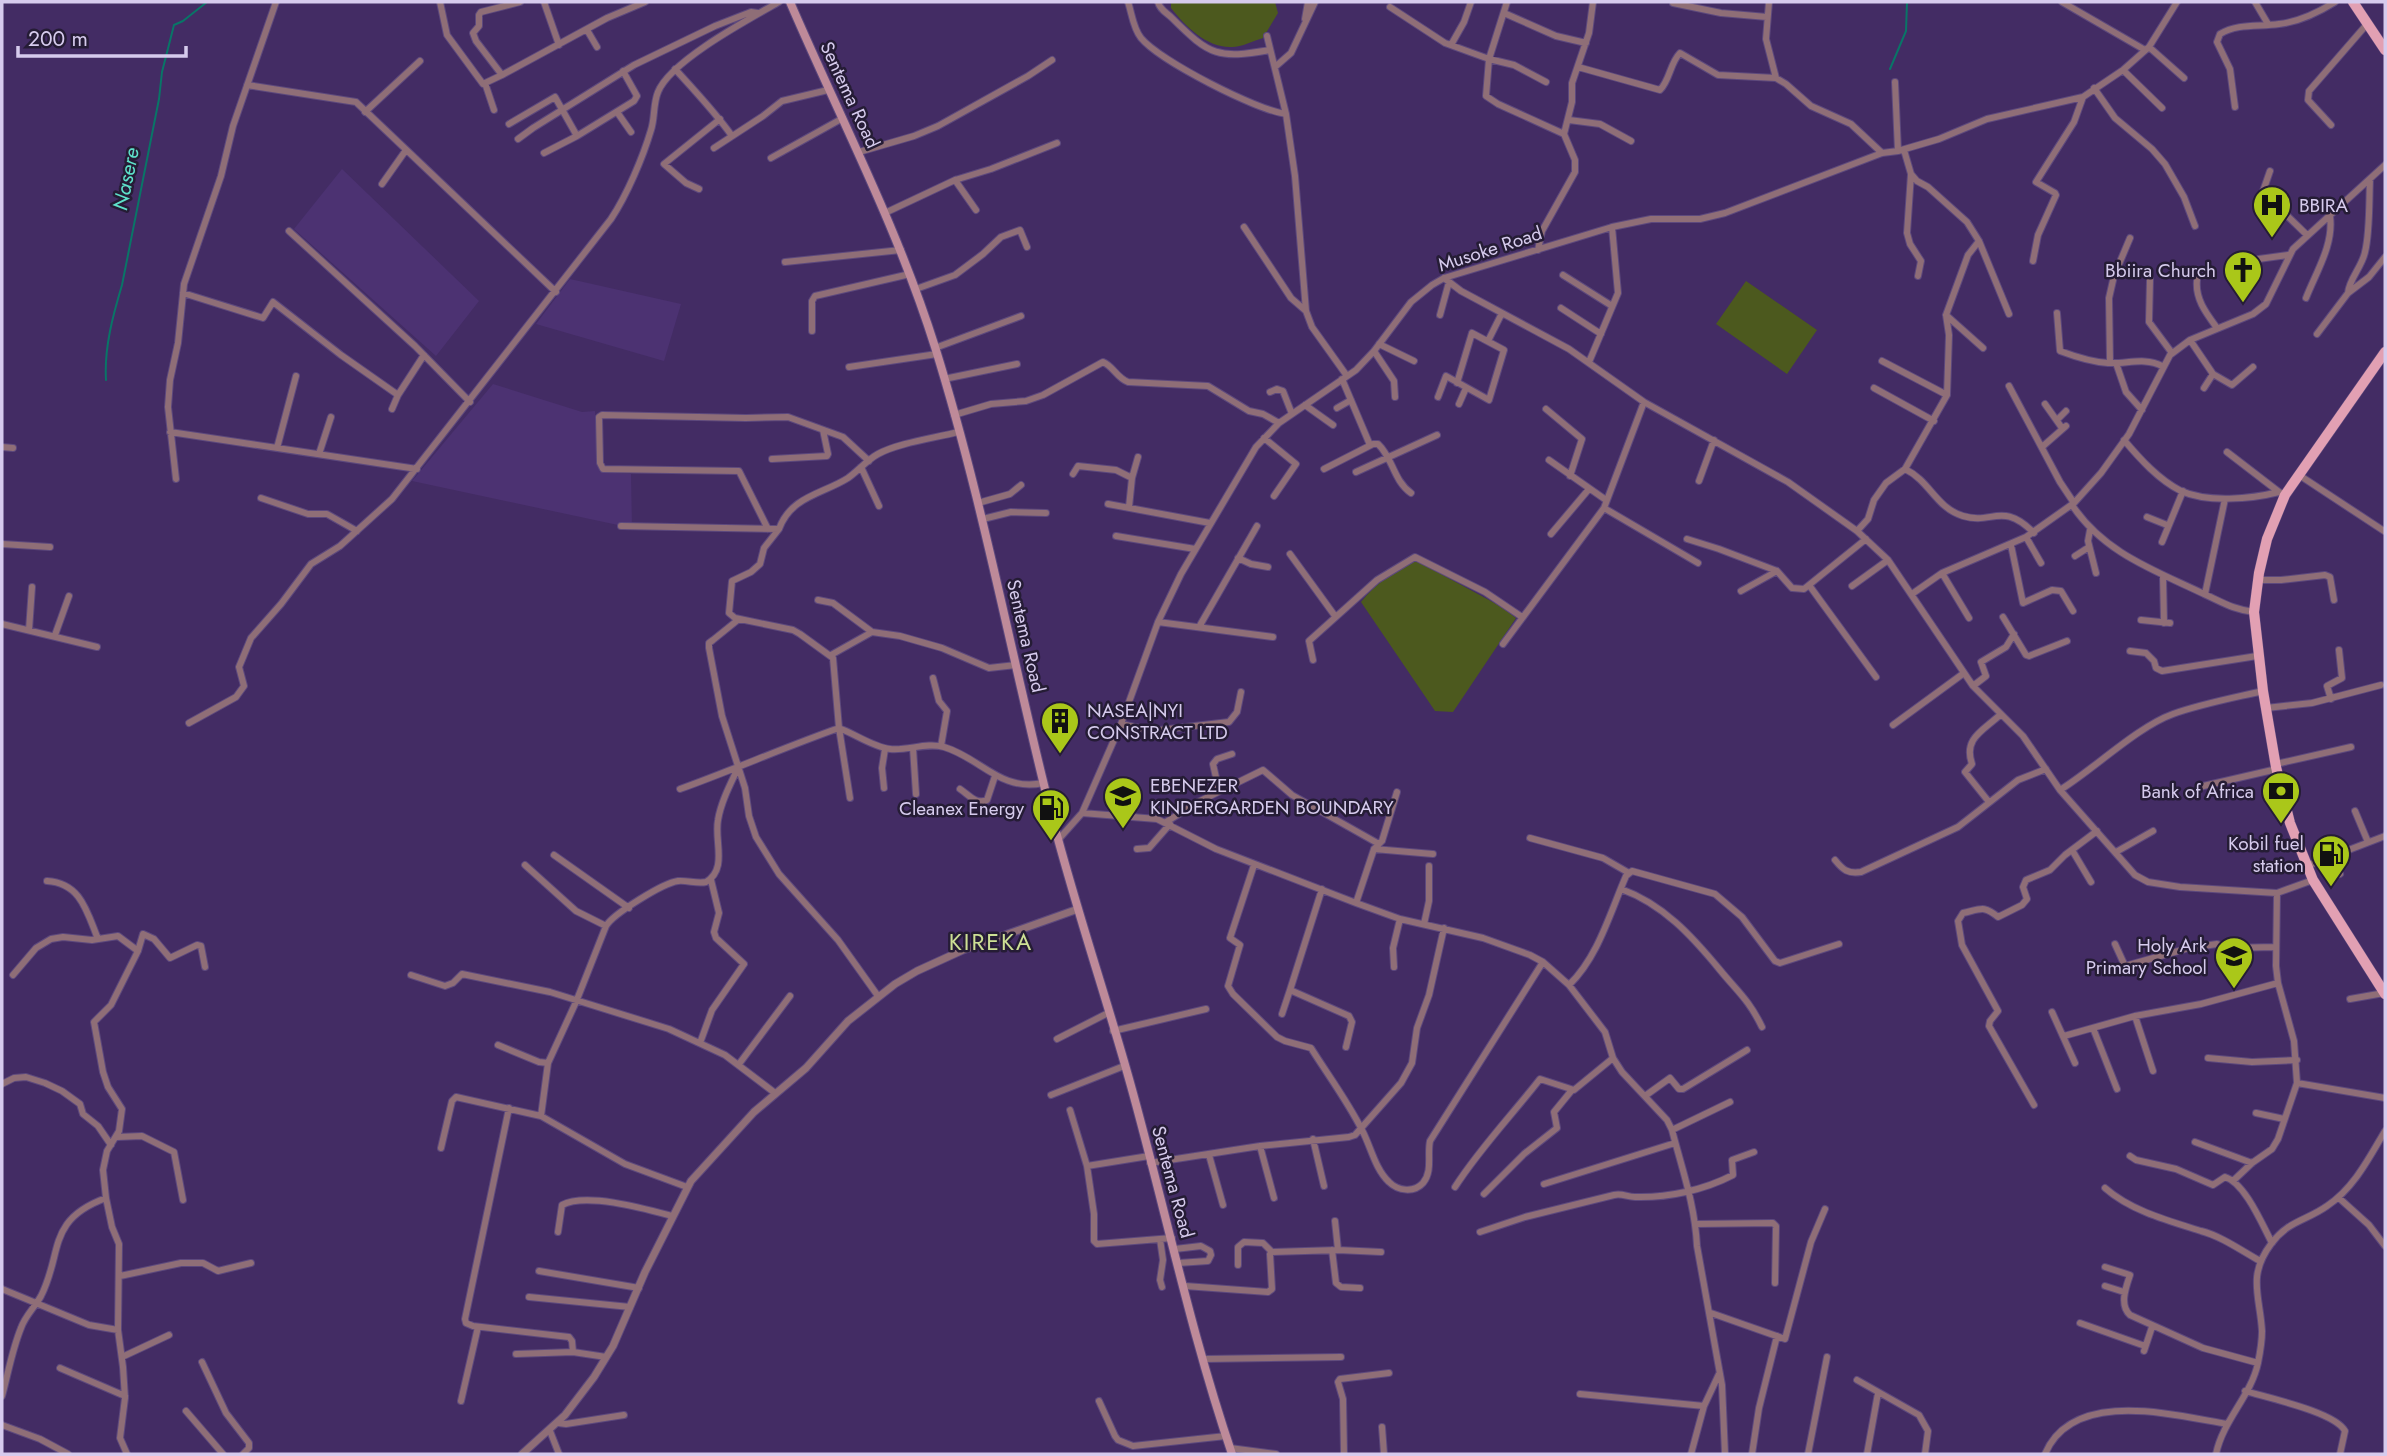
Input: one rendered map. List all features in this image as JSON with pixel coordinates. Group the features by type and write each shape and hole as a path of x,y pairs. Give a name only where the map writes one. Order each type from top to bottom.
{"main road":[{"name":"Sentema Road","path":"790,2 828,90 887,212 936,351 983,519 1058,841 1124,1066 1203,1359 1231,1451"},
{"path":"2353,2 2385,50"},
{"path":"2385,352 2299,475 2282,494 2267,539 2254,612 2263,691 2276,767 2290,823 2313,880 2385,993"}],"street":[{"path":"176,479 168,407 184,284 221,176 233,126 276,2"},
{"path":"440,2 447,35 483,84 485,83 494,110"},
{"path":"502,75 473,33 480,26 481,12 520,2"},
{"path":"544,2 559,45"},
{"path":"485,83 607,18 645,2"},
{"path":"189,723 236,697 244,686 239,667 251,638 311,564 340,546 392,499 556,292 620,206 651,129 658,92 675,69 758,13 779,2"},
{"path":"1128,2 1136,31 1167,59 1259,107 1286,114"},
{"path":"1158,2 1159,8 1183,30 1213,52 1235,56 1270,50"},
{"path":"1304,24 1308,2"},
{"path":"1275,67 1291,53 1315,2"},
{"path":"1451,45 1471,2"},
{"path":"1507,2 1489,59 1486,96 1564,134"},
{"path":"1538,250 1542,231 1574,172 1575,160 1564,134 1569,120 1572,83 1586,43 1593,2"},
{"path":"1769,2 1766,39 1776,78"},
{"path":"2062,2 2147,49 2184,78"},
{"name":"Musoke Road","path":"1058,841 1082,813 1121,724 1158,622 1195,549 1256,447 1279,423 1356,370 1411,302 1432,285 1612,227 1651,219 1700,219 1725,213 1882,153 1940,139 1987,119 2083,97 2123,70 2147,49 2177,2"},
{"path":"2255,2 2268,24"},
{"path":"2235,107 2230,68 2219,49 2218,38 2224,32 2240,27 2280,24 2320,12 2335,2"},
{"path":"1673,3 1721,13 1767,18"},
{"path":"1390,7 1451,45 1514,65 1546,82"},
{"path":"519,139 623,71 715,26 751,12 758,13"},
{"path":"1504,13 1556,36 1586,43"},
{"path":"2331,125 2308,100 2309,91 2368,23"},
{"path":"587,30 597,47"},
{"path":"1266,36 1286,114 1295,176 1306,311 1312,327 1344,377 1370,445"},
{"path":"1578,67 1660,90 1680,53 1718,75 1776,78 1811,106 1851,124 1882,153"},
{"path":"859,152 938,126 1052,60"},
{"path":"365,111 420,61"},
{"path":"675,69 732,136"},
{"path":"2123,70 2162,108"},
{"path":"544,153 635,101 637,96 623,71"},
{"path":"1895,82 1901,150 1911,174 1907,233 1910,244 1921,261 1919,276"},
{"path":"247,85 356,102 556,292"},
{"path":"2094,88 2115,118 2152,149 2165,164 2184,197 2195,226"},
{"path":"714,148 782,101 828,90"},
{"path":"509,124 555,97 577,136"},
{"path":"2032,261 2038,235 2056,195 2036,182 2074,122 2083,97"},
{"path":"617,112 631,132"},
{"path":"771,158 843,118"},
{"path":"699,189 686,183 664,164 720,119"},
{"path":"1569,120 1600,124 1630,141"},
{"path":"887,212 955,180 992,169 1057,143"},
{"path":"382,184 406,150"},
{"path":"1912,594 1942,573 2034,533 2073,504 2089,488 2124,440 2142,410 2162,366 2172,353 2190,340 2253,314 2266,304 2288,254 2385,165"},
{"path":"2270,171 2261,197 2275,204 2308,235"},
{"path":"1911,174 1967,222 1979,241 2009,314"},
{"path":"2348,293 2348,287 2367,248 2370,179"},
{"path":"955,180 976,210"},
{"path":"2306,298 2325,255 2331,230 2330,216"},
{"path":"1244,227 1291,298 1306,311"},
{"path":"1589,362 1618,293 1612,227"},
{"path":"916,289 955,275 1001,237 1020,230 1027,247"},
{"path":"289,231 424,355 470,402"},
{"path":"2130,238 2114,276 2109,298 2113,363 2126,392 2142,410"},
{"path":"1857,531 1868,519 1874,500 1886,483 1905,469 1947,395 1949,335 1946,315 1968,255 1979,241"},
{"path":"785,262 901,250"},
{"path":"2237,271 2251,260 2288,254"},
{"path":"2317,334 2348,293 2369,277 2385,257"},
{"path":"811,331 814,296 911,274"},
{"path":"1563,275 1612,306"},
{"path":"2150,279 2149,323 2172,353"},
{"path":"1440,315 1447,280 1461,291 1589,362 1644,402 1788,482 1857,531 1888,561 1973,685 2022,736 2060,790 2135,875 2148,882 2180,887 2277,893 2313,880"},
{"path":"2197,280 2196,289 2204,312 2217,328"},
{"path":"183,293 263,318 273,302 398,395"},
{"path":"1561,308 1601,334"},
{"path":"1488,341 1502,313"},
{"path":"2057,313 2060,351 2084,360 2113,363 2154,362 2162,366"},
{"path":"1946,315 1983,348"},
{"path":"849,367 936,351 1021,316"},
{"path":"1438,397 1446,376 1457,383 1489,400 1504,350 1472,333 1457,383"},
{"path":"2190,340 2213,374 2232,385 2253,367"},
{"path":"1376,347 1414,361"},
{"path":"1376,347 1394,381 1395,397"},
{"path":"392,409 424,355"},
{"path":"1882,361 1947,395"},
{"path":"954,415 991,404 1026,401 1043,395 1103,362 1109,365 1118,377 1128,382 1208,386 1249,411 1264,414 1279,423"},
{"path":"944,379 1017,364"},
{"path":"2204,388 2213,374"},
{"path":"277,448 296,376"},
{"path":"2009,386 2060,482 2091,530 2121,553 2163,576 2234,610 2254,612"},
{"path":"1459,404 1466,388"},
{"path":"1874,388 1934,421"},
{"path":"1270,392 1277,389 1283,391 1292,414"},
{"path":"1337,408 1351,400"},
{"path":"1503,644 1604,508 1644,402"},
{"path":"2042,447 2064,427 2045,404"},
{"path":"1305,405 1333,425"},
{"path":"1546,410 1582,439 1570,476"},
{"path":"2057,420 2066,411"},
{"path":"319,454 331,417"},
{"path":"768,529 739,471 603,469 600,463 599,417 788,417 848,440 869,461"},
{"path":"772,459 827,456 823,430"},
{"path":"170,432 416,469"},
{"path":"850,798 839,728 834,661 831,655 793,630 732,617 729,612 732,581 751,572 760,564 764,548 787,515 800,502 847,478 879,454 958,432"},
{"path":"1356,472 1437,435"},
{"path":"1264,438 1296,464 1274,496"},
{"path":"1699,481 1714,440"},
{"path":"2124,440 2145,464 2183,491 2225,499 2282,494"},
{"path":"1324,469 1370,445 1380,445 1398,481 1411,493"},
{"path":"2,447 13,449"},
{"path":"2227,452 2282,494"},
{"path":"1129,507 1132,478 1138,457"},
{"path":"1549,460 1606,500"},
{"path":"1073,474 1077,466 1116,470 1132,478"},
{"path":"861,467 879,506"},
{"path":"1905,469 1919,475 1944,506 1952,511 1974,518 2000,514 2019,521 2034,533"},
{"path":"2299,475 2384,531"},
{"path":"978,503 1010,494 1021,485"},
{"path":"1551,534 1588,489"},
{"path":"2162,542 2183,491"},
{"path":"261,498 308,514 327,514 357,531"},
{"path":"2205,594 2225,499"},
{"path":"1108,504 1210,523"},
{"path":"1604,508 1698,563"},
{"path":"983,519 1011,512 1046,513"},
{"path":"2147,517 2167,525"},
{"path":"621,526 779,529"},
{"path":"1199,627 1257,526"},
{"path":"2091,530 2088,541 2096,573"},
{"path":"1116,536 1195,549"},
{"path":"2026,537 2041,563"},
{"path":"1687,539 1777,571 1792,588 1798,590 1809,585 1866,539"},
{"path":"2,544 50,547"},
{"path":"2011,545 2023,603 2052,590 2061,591 2073,611"},
{"path":"2075,556 2090,547"},
{"path":"1290,554 1335,616"},
{"path":"1313,660 1309,641 1377,580 1415,557 1485,592 1522,617"},
{"path":"1238,558 1268,567"},
{"path":"1852,586 1888,561"},
{"path":"1741,591 1777,571"},
{"path":"1942,573 1969,618"},
{"path":"2259,580 2325,575 2330,577 2334,600"},
{"path":"2141,620 2167,623 2163,576"},
{"path":"1809,585 1876,677"},
{"path":"29,630 32,587"},
{"path":"55,635 69,596"},
{"path":"818,600 833,603 872,632 900,636 942,648 989,667 1016,665"},
{"path":"2003,617 2026,655 2067,641"},
{"path":"739,619 709,643 709,648 722,716 745,788 753,829 771,863 838,940 878,996"},
{"path":"1158,622 1273,637"},
{"path":"2,624 97,647"},
{"path":"831,655 872,632"},
{"path":"1973,685 1986,676 1981,662 2006,647 2014,634"},
{"path":"2330,699 2327,686 2342,678 2339,650"},
{"path":"2130,651 2146,653 2154,661 2156,668 2162,671 2258,656"},
{"path":"1893,725 1964,673"},
{"path":"933,678 939,701 947,711 941,746"},
{"path":"2266,708 2330,699 2381,685"},
{"path":"2060,790 2085,775 2144,730 2172,714 2263,691"},
{"path":"1121,724 1160,730 1229,722 1237,712 1241,692"},
{"path":"1989,802 1965,772 1972,764 1968,751 1970,742 2001,714"},
{"path":"680,789 738,768 772,751 839,728 885,748 941,746 964,756 995,776 1030,786 1043,783"},
{"path":"2199,787 2351,747"},
{"path":"884,788 885,748"},
{"path":"913,748 916,794"},
{"path":"1219,791 1213,764 1217,759 1232,754"},
{"path":"701,1042 712,1010 744,964 715,934 719,913 711,880 719,862 718,819 738,768"},
{"path":"1835,860 1852,874 1861,872 1958,827 2018,780 2046,769"},
{"path":"1137,849 1149,848 1168,823 1219,791 1263,770 1292,795 1377,847 1433,855"},
{"path":"960,789 982,802 987,800 995,776"},
{"path":"1356,903 1397,792"},
{"path":"2355,811 2368,842"},
{"path":"1082,813 1149,818 1168,823 1216,849 1254,865 1400,919 1444,928 1516,949 1544,962 1569,985 1605,1032 1613,1058 1628,1080 1667,1120 1672,1130 1690,1192 1696,1224 1697,1246 1720,1373 1725,1454"},
{"path":"2034,1105 1989,1026 1998,1011 1962,945 1958,921 1963,913 1985,908 1998,918 2022,905 2027,899 2023,884 2026,880 2050,870 2097,831"},
{"path":"2116,852 2153,831"},
{"path":"2307,866 2385,836"},
{"path":"1530,838 1603,858 1629,873"},
{"path":"2072,850 2091,883"},
{"path":"554,855 629,908"},
{"path":"2329,857 2340,874"},
{"path":"525,865 576,911 606,926"},
{"path":"1254,865 1230,938 1240,945 1228,986 1277,1037 1311,1048 1362,1128 1379,1168 1387,1180 1399,1189 1413,1190 1421,1185 1429,1169 1430,1141 1544,962"},
{"path":"1424,924 1429,901 1429,866"},
{"path":"1569,985 1590,960 1621,889 1629,873 1634,871 1715,894 1742,917 1775,961 1780,963 1839,944"},
{"path":"541,1116 548,1063 606,926 614,917 675,881 700,883 711,880"},
{"path":"47,881 64,884 82,898 98,939"},
{"path":"1282,1014 1322,888"},
{"path":"1621,889 1643,897 1665,912 1684,930 1737,986 1753,1008 1762,1027"},
{"path":"2234,1180 2272,1149 2297,1083 2297,1060 2290,1020 2278,983 2277,893"},
{"path":"522,1454 558,1423 606,1357 688,1187 741,1124 806,1068 848,1021 878,996 938,960 1077,909"},
{"path":"1394,967 1394,948 1400,919"},
{"path":"1087,1166 1349,1137 1362,1128 1401,1083 1412,1063 1417,1028 1429,995 1444,928"},
{"path":"127,1454 120,1438 125,1395 118,1330 119,1244 112,1227 106,1198 104,1161 117,1137 122,1109 108,1087 103,1072 94,1023 111,1005 144,934 154,939 170,958 197,946 202,948 205,967"},
{"path":"13,975 36,948 51,939 63,937 86,940 118,936 138,951"},
{"path":"2115,944 2125,966 2189,948 2217,944 2226,948 2276,947"},
{"path":"411,975 445,986 453,983 462,974 550,992 669,1029 701,1042 738,1064 775,1093"},
{"path":"2064,1036 2135,1016 2201,1004 2278,983"},
{"path":"1290,990 1349,1016 1352,1022 1346,1047"},
{"path":"2350,999 2385,993"},
{"path":"738,1064 790,996"},
{"path":"1113,1031 1206,1009"},
{"path":"2052,1012 2075,1063"},
{"path":"1057,1039 1108,1013"},
{"path":"2135,1016 2153,1071"},
{"path":"2093,1028 2116,1089"},
{"path":"498,1045 538,1062 548,1063"},
{"path":"1645,1097 1670,1078 1679,1089 1683,1089 1747,1050"},
{"path":"1484,1194 1524,1154 1557,1128 1554,1112 1572,1090 1613,1058"},
{"path":"2207,1058 2252,1062 2297,1060"},
{"path":"1051,1095 1124,1066"},
{"path":"2,1084 26,1077 61,1091 80,1104 81,1111 98,1126 111,1145"},
{"path":"1455,1187 1475,1156 1540,1079 1572,1090"},
{"path":"2297,1083 2385,1098"},
{"path":"441,1148 453,1099 456,1097 541,1116 625,1164 688,1187"},
{"path":"1672,1130 1730,1102"},
{"path":"509,1108 465,1319 469,1325 478,1327 569,1337 573,1352"},
{"path":"1070,1110 1087,1166 1094,1213 1094,1241 1097,1244 1172,1238"},
{"path":"2256,1113 2284,1119"},
{"path":"2216,1454 2227,1424 2258,1363 2262,1332 2256,1277 2260,1261 2272,1243 2293,1223 2325,1208 2339,1198 2352,1184 2385,1131"},
{"path":"117,1137 142,1136 174,1152 183,1200"},
{"path":"1313,1139 1324,1185"},
{"path":"2195,1142 2252,1163"},
{"path":"1544,1184 1675,1143"},
{"path":"1260,1146 1274,1198"},
{"path":"1480,1232 1525,1217 1614,1195 1633,1197 1690,1192 1733,1175 1732,1160 1754,1153"},
{"path":"1209,1154 1223,1205"},
{"path":"2130,1156 2213,1185 2225,1177 2234,1180 2243,1190 2272,1243"},
{"path":"2105,1188 2123,1200 2188,1228 2202,1231 2260,1261"},
{"path":"2,1396 21,1327 45,1286 55,1247 65,1226 85,1209 106,1198"},
{"path":"2339,1198 2369,1225 2385,1246"},
{"path":"558,1232 562,1205 567,1202 610,1203 672,1216"},
{"path":"1710,1312 1785,1339 1811,1242 1825,1209"},
{"path":"1335,1221 1336,1283 1340,1287 1360,1288"},
{"path":"1696,1224 1773,1223 1776,1226 1775,1283"},
{"path":"1160,1239 1163,1260 1160,1280 1163,1287"},
{"path":"1238,1265 1238,1247 1244,1242 1262,1243 1272,1252 1381,1252"},
{"path":"1175,1250 1201,1246 1210,1251 1211,1255 1208,1261 1178,1262"},
{"path":"1185,1286 1268,1292 1273,1283 1272,1252"},
{"path":"120,1276 188,1263 203,1263 218,1271 251,1263"},
{"path":"2105,1267 2130,1275 2124,1292 2126,1311 2203,1349 2258,1363"},
{"path":"539,1271 639,1288"},
{"path":"2105,1286 2124,1292"},
{"path":"2,1289 89,1325 118,1330"},
{"path":"529,1297 631,1307"},
{"path":"2080,1323 2145,1349 2152,1326"},
{"path":"461,1401 478,1327"},
{"path":"122,1357 169,1335"},
{"path":"1752,1454 1759,1408 1777,1336"},
{"path":"516,1354 573,1352 606,1357"},
{"path":"1203,1359 1341,1357"},
{"path":"1808,1454 1827,1357"},
{"path":"202,1362 226,1413 249,1443 249,1448 243,1454"},
{"path":"60,1368 125,1395"},
{"path":"1344,1454 1339,1378 1389,1373"},
{"path":"1691,1454 1704,1406 1720,1373"},
{"path":"1857,1380 1878,1394 1908,1408 1925,1423 1928,1434 1925,1454"},
{"path":"2245,1391 2325,1416 2341,1424 2345,1431 2340,1454"},
{"path":"1580,1394 1704,1406"},
{"path":"1867,1454 1878,1394"},
{"path":"1098,1401 1115,1436 1125,1444 1133,1446 1226,1436"},
{"path":"2045,1454 2051,1440 2076,1422 2104,1412 2139,1410 2227,1424"},
{"path":"186,1412 223,1454"},
{"path":"558,1423 624,1415"},
{"path":"2,1425 40,1439 68,1454"},
{"path":"1382,1427 1384,1454"},
{"path":"550,1431 559,1454"},
{"path":"1231,1451 1276,1454"}],"shaded area":[{"path":"342,169 479,301 436,356 294,229"},
{"path":"570,279 681,304 664,361 536,324"},
{"path":"493,384 582,412 595,411 600,472 631,474 632,528 412,481"}],"green space":[{"path":"1171,2 1275,2 1278,13 1263,38 1230,47 1213,43 1197,34 1171,8"},
{"path":"1746,281 1817,330 1787,374 1716,324"},
{"path":"1415,560 1500,606 1516,618 1453,712 1435,711 1361,602 1386,578"}],"waterway":[{"name":"Nasere","path":"106,380 110,332 122,285 162,72 174,25 207,2"},
{"path":"1890,69 1906,31 1907,2"}],"place":[{"name":"BBIRA","path":"2272,239"},
{"name":"Bbiira Church","path":"2243,304"},
{"name":"NASEA|NYI CONSTRACT LTD","path":"1060,755"},
{"name":"Bank of Africa","path":"2281,825"},
{"name":"EBENEZER KINDERGARDEN BOUNDARY","path":"1123,830"},
{"name":"Cleanex Energy","path":"1051,842"},
{"name":"Kobil fuel station","path":"2331,888"},
{"name":"Holy Ark Primary School","path":"2234,990"}],"district":[{"name":"KIREKA","path":"991,942"}]}
